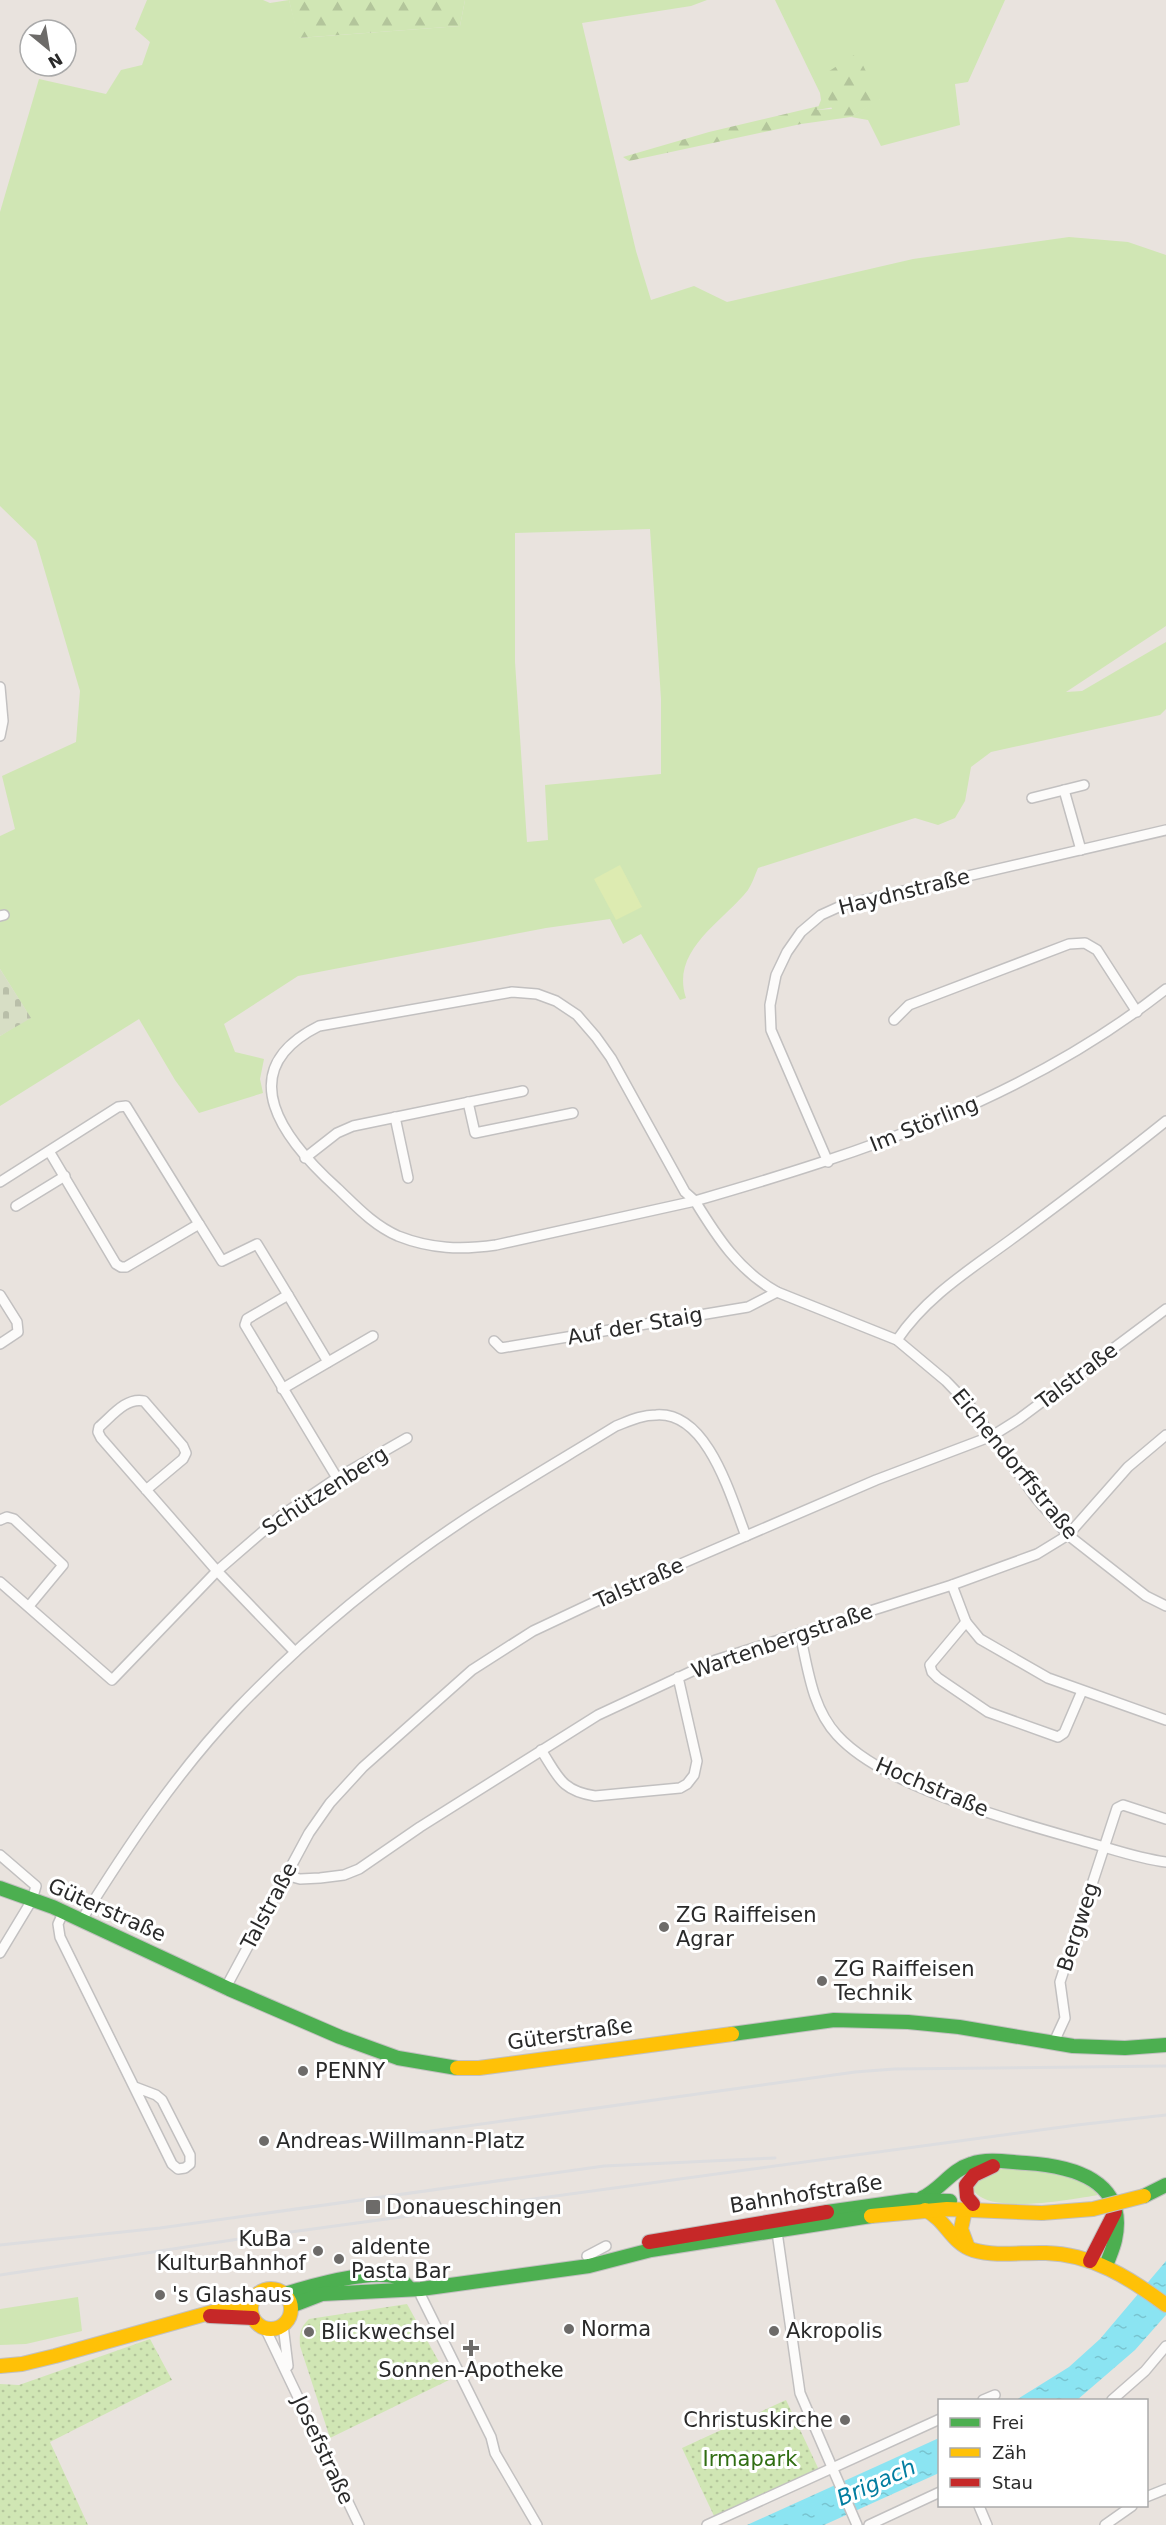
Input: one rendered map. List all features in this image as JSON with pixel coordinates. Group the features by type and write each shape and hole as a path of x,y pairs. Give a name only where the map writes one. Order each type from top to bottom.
{"main road":[{"name":"Güterstraße","path":"0,1883 6,1890 81,1920 225,1989 371,2048 426,2065 459,2069 834,2020 908,2022 949,2026 1098,2048 1166,2045"},
{"path":"1137,2283 1119,2258 1115,2211 1107,2189 1097,2179 1085,2173 1044,2164 991,2161 971,2163 958,2169 920,2205 935,2213 961,2245 993,2254 1067,2255 1090,2261 1106,2266 1137,2283 1166,2305"},
{"path":"969,2248 961,2229 969,2207 965,2186 969,2177 991,2166 1013,2162"},
{"name":"Bahnhofstraße","path":"288,2300 322,2294 415,2289 607,2262 651,2250 878,2203 1042,2213 1069,2212 1120,2203 1144,2196 1166,2185"},
{"path":"1090,2261 1115,2211"},
{"path":"1106,2266 1116,2240"},
{"path":"0,2366 22,2364 55,2356 196,2316 252,2301 259,2292 265,2289 272,2288 288,2300 290,2317 283,2325 274,2329 265,2328 253,2318 196,2316"},
{"path":"252,2301 253,2318"}],"street":[{"path":"0,687 3,721 0,736"},
{"path":"1032,798 1084,785"},
{"path":"1064,790 1081,850"},
{"name":"Haydnstraße","path":"828,1162 771,1030 770,1005 776,975 787,952 801,932 822,915 843,905 1166,830"},
{"path":"894,1020 909,1005 1069,944 1085,944 1097,950 1137,1012"},
{"name":"Im Störling","path":"305,1158 378,1226 399,1236 430,1246 465,1250 496,1245 695,1201 828,1162 911,1132 991,1096 1056,1062 1137,1012 1166,989"},
{"name":"Eichendorffstraße","path":"305,1158 291,1141 277,1116 272,1096 272,1079 288,1047 306,1032 319,1026 512,992 537,994 556,1001 577,1015 596,1037 611,1058 685,1192 695,1201 720,1242 758,1282 777,1292 897,1340 946,1381 970,1406 1036,1498 1068,1535 1146,1596 1166,1606"},
{"path":"305,1158 337,1132 353,1126 523,1090"},
{"path":"468,1102 475,1133 573,1113"},
{"path":"0,1182 118,1107 126,1106 222,1261 256,1244 328,1362"},
{"path":"395,1117 408,1178"},
{"path":"897,1340 925,1304 956,1278 1010,1240 1166,1121"},
{"path":"49,1151 116,1264 121,1268 200,1224"},
{"path":"16,1206 65,1176"},
{"name":"Auf der Staig","path":"494,1341 501,1348 590,1334 748,1306 777,1292"},
{"path":"0,1295 17,1322 18,1332 0,1344"},
{"path":"288,1295 247,1318 245,1325 337,1478"},
{"name":"Talstraße","path":"225,1989 285,1875 309,1833 330,1803 363,1767 472,1670 533,1631 876,1480 992,1436 1019,1419 1166,1309"},
{"path":"282,1389 373,1336"},
{"path":"146,1490 183,1459 186,1453 183,1446 144,1401 136,1399 128,1402 99,1427 98,1432 146,1490 217,1571 295,1653"},
{"path":"81,1920 127,1847 202,1749 237,1709 295,1653 385,1576 476,1512 616,1426 637,1417 658,1414 678,1418 694,1430 707,1446 720,1470 746,1536"},
{"name":"Wartenbergstraße","path":"285,1875 300,1879 320,1878 344,1875 359,1869 420,1827 598,1715 716,1660 952,1585 1037,1554 1068,1535 1128,1467 1166,1435"},
{"name":"Schützenberg","path":"29,1606 112,1680 217,1571 282,1515 337,1478 407,1438"},
{"path":"0,1520 7,1517 14,1519 63,1565 29,1606 0,1582"},
{"path":"952,1585 966,1622 980,1639 1048,1678 1166,1720"},
{"path":"966,1622 930,1665 932,1672 938,1678 988,1712 1058,1737 1064,1733 1082,1691"},
{"name":"Hochstraße","path":"800,1634 814,1699 836,1735 861,1756 887,1772 936,1793 1036,1827 1166,1862"},
{"path":"542,1750 562,1784 582,1794 595,1796 680,1788 687,1784 694,1775 697,1761 678,1677"},
{"path":"1105,1847 1117,1808 1123,1805 1166,1820"},
{"name":"Bergweg","path":"1054,2042 1065,2018 1060,1982 1105,1847"},
{"path":"0,1855 36,1886 32,1900 0,1953"},
{"path":"63,1913 58,1924 60,1937 172,2164 178,2169 185,2168 190,2164 190,2155 162,2100 156,2095 135,2087"},
{"path":"776,2225 800,2393 857,2525"},
{"path":"587,2256 606,2246"},
{"path":"415,2289 421,2296 492,2437 495,2453 537,2525"},
{"name":"Josefstraße","path":"283,2325 289,2375"},
{"name":"Josefstraße","path":"265,2328 358,2525"},
{"path":"1113,2399 1145,2371 1166,2346"},
{"path":"985,2399 995,2395"},
{"path":"707,2525 830,2467 938,2420"},
{"path":"1148,2496 1166,2489"},
{"path":"869,2525 938,2492"},
{"path":"980,2507 987,2525"},
{"path":"1105,2525 1129,2507"}],"green space":[{"path":"147,0 263,0 270,3 289,0 299,38 460,26 465,0 707,0 691,6 582,23 636,251 651,300 694,286 727,302 913,259 1069,237 1128,242 1166,255 1166,626 1066,692 1082,691 1166,642 1166,709 1160,715 991,752 971,767 965,801 955,818 938,825 915,818 758,868 748,890 692,951 685,965 683,981 686,998 680,1000 641,934 623,944 610,919 546,928 298,976 224,1024 235,1052 264,1059 260,1079 263,1093 199,1113 175,1080 139,1019 0,1106 0,1036 30,1017 0,969 0,836 15,829 2,776 76,742 80,691 36,541 0,506 0,212 39,79 106,94 121,70 142,65 150,42 135,29","holes":["650,529 661,699 661,774 545,785 548,840 527,842 515,662 515,533"]},
{"path":"289,0 465,0 460,26 298,38"},
{"path":"775,0 1005,0 968,82 955,84 960,125 881,146 868,120 851,117 880,99 817,110 821,100 820,93"},
{"path":"857,53 880,100 851,117 801,124 629,161 623,157 709,132 819,106 817,110 832,109 820,77"},
{"path":"620,865 642,907 616,920 594,879"},
{"path":"0,969 31,1018 0,1036"},
{"path":"1001,2168 1040,2170 1067,2175 1090,2186 1098,2195 1026,2204 988,2200 976,2193 971,2182 980,2175"},
{"path":"78,2297 82,2331 26,2344 0,2345 0,2309"},
{"path":"407,2304 449,2380 330,2438 300,2346 302,2328 309,2319"},
{"path":"150,2339 172,2380 50,2442 88,2525 0,2525 0,2384 19,2385"},
{"name":"Irmapark","path":"786,2400 819,2470 715,2518 682,2448"}],"water":[{"path":"1166,2261 1166,2315 1135,2350 1078,2399 1018,2399 1069,2367 1100,2339"},
{"name":"Brigach","path":"938,2438 938,2473 824,2525 747,2525"}],"railway":[{"path":"360,2141 855,2072 894,2069 1166,2066"},
{"path":"0,2275 239,2239 1077,2125 1166,2115"},
{"path":"0,2245 160,2228 604,2166 775,2158"}],"traffic: fast":[{"path":"0,1888 53,1907 229,1989 340,2037 398,2058 457,2068"},
{"path":"732,2034 834,2020 908,2022 959,2027 1073,2046 1125,2048 1166,2045"},
{"path":"922,2198 957,2171 984,2161 1044,2165 1078,2173 1093,2180 1105,2190 1113,2203 1117,2220 1115,2240 1106,2266"},
{"path":"1144,2196 1166,2185"},
{"path":"827,2212 912,2200 950,2201"},
{"path":"291,2306 322,2294 421,2289 589,2266 651,2250 871,2216"},
{"path":"285,2294 372,2275 396,2277 410,2289"}],"traffic: slow":[{"path":"457,2068 479,2068 732,2034"},
{"path":"1042,2213 1093,2209 1144,2196"},
{"path":"871,2216 947,2209 1042,2213"},
{"path":"925,2210 938,2219 965,2247 1000,2254 1046,2253 1079,2258 1110,2269 1166,2305"},
{"path":"965,2210 961,2229 967,2245"},
{"path":"271,2289 279,2290 285,2295 290,2301 291,2309 290,2317 285,2323 279,2328 271,2329 263,2328 257,2323 252,2317 251,2309 252,2301 257,2295 263,2290 271,2289"},
{"path":"0,2366 22,2364 55,2356 252,2301"}],"traffic: jam":[{"path":"973,2204 967,2197 966,2185 974,2175 993,2166"},
{"path":"649,2242 827,2212"},
{"path":"1090,2261 1115,2212"},
{"path":"210,2316 253,2318"}],"place":[{"name":"ZG Raiffeisen Agrar","path":"664,1927"},
{"name":"ZG Raiffeisen Technik","path":"822,1981"},
{"name":"PENNY","path":"303,2071"},
{"name":"Andreas-Willmann-Platz","path":"264,2141"},
{"name":"Donaueschingen","path":"373,2207"},
{"name":"KuBa - KulturBahnhof","path":"318,2251"},
{"name":"aldente Pasta Bar","path":"339,2259"},
{"name":"'s Glashaus","path":"160,2295"},
{"name":"Norma","path":"569,2329"},
{"name":"Akropolis","path":"774,2331"},
{"name":"Blickwechsel","path":"309,2332"},
{"name":"Sonnen-Apotheke","path":"471,2348"},
{"name":"Christuskirche","path":"845,2420"}]}
